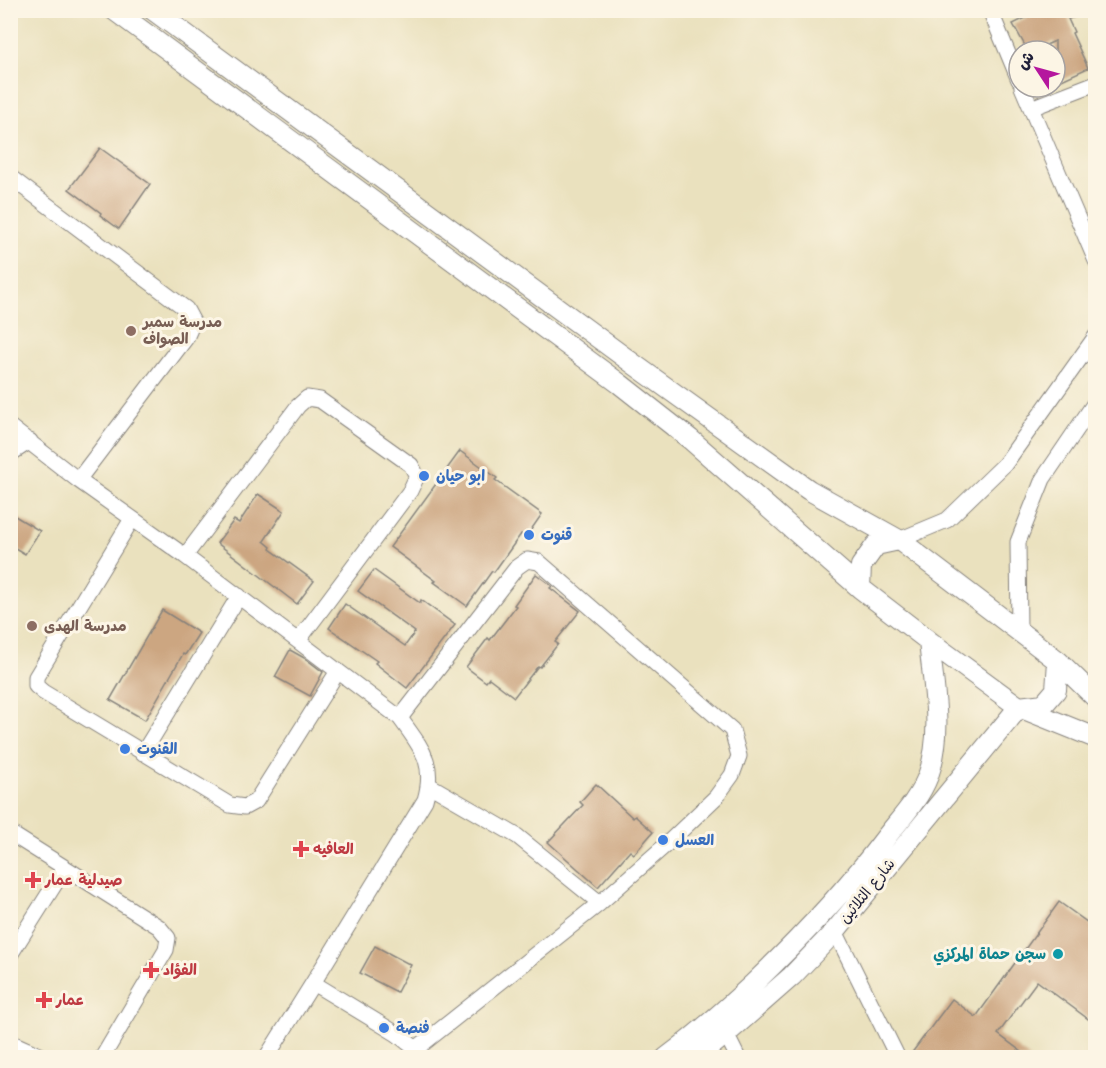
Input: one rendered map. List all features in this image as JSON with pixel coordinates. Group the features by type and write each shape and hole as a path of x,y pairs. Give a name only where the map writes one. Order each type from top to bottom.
{"main road":[{"path":"114,10 620,384 690,439 860,588 929,641 1019,707 1095,738"},
{"path":"153,10 634,365 809,490 899,540 1058,661 1095,698"},
{"path":"860,588 861,566 876,545 899,540"},
{"path":"666,1058 716,1019 777,962 850,882 919,794 933,756 936,735 936,709 929,641"},
{"path":"1019,707 1044,704 1056,690 1058,661"},
{"name":"شارع الثلاثين","path":"696,1058 792,976 835,931 1019,707"},
{"path":"777,962 792,976"}],"street":[{"path":"990,10 1007,51"},
{"path":"1031,108 1095,83"},
{"path":"1027,99 1095,261"},
{"path":"10,177 186,309 193,322 186,338 78,480"},
{"path":"899,540 947,520 1005,464 1095,336"},
{"path":"185,556 298,406 308,398 320,400 411,465 417,476 410,491 298,641"},
{"path":"1019,631 1018,542 1043,479 1095,401"},
{"path":"10,427 78,480 185,556 400,717 423,750 429,769 429,785 425,800 266,1058"},
{"path":"10,453 30,441"},
{"path":"132,519 36,677 36,686 43,692 231,805 245,807 256,801 338,671"},
{"path":"313,983 397,1034 418,1053 600,903 668,843 716,797 732,775 739,756 732,730 539,562 527,560 517,567 400,717"},
{"path":"143,753 239,597"},
{"path":"429,785 517,836 600,903"},
{"path":"10,833 159,927 168,938 166,950 102,1058"},
{"path":"10,955 65,868"},
{"path":"835,931 898,1058"},
{"path":"726,1034 738,1058"},
{"path":"10,1042 46,1058"}],"building":[{"path":"1042,10 1087,10 1087,14 1068,19 1088,68 1067,78 1067,39 1021,39 1013,24"},
{"path":"100,148 150,184 119,229 69,189"},
{"path":"460,451 542,514 526,537 521,534 467,606 390,547"},
{"path":"258,494 284,511 264,541 271,547 270,549 314,581 297,604 217,543 234,520 239,523"},
{"path":"10,513 40,531 25,554 10,545"},
{"path":"374,570 455,625 407,688 375,663 377,661 329,628 345,604 405,646 415,632 358,591"},
{"path":"536,574 580,611 555,642 558,644 514,697 489,678 486,682 466,667 516,606 514,605"},
{"path":"162,610 199,633 185,655 183,654 145,720 110,700"},
{"path":"290,650 323,672 310,696 275,677"},
{"path":"596,784 633,818 635,816 653,832 634,854 630,851 598,887 548,842 583,805 580,802"},
{"name":"سجن حماة المركزي","path":"1059,902 1095,928 1095,1024 1037,981 998,1034 1030,1058 908,1058 952,999 976,1017"},
{"path":"375,946 411,965 397,992 360,973"}],"place":[{"name":"مدرسة سمير الصواف","path":"131,331"},
{"name":"ابو حيان","path":"424,476"},
{"name":"قنوت","path":"529,535"},
{"name":"مدرسة الهدى","path":"32,626"},
{"name":"القنوت","path":"125,749"},
{"name":"العسل","path":"663,840"},
{"name":"العافيه","path":"301,849"},
{"name":"صيدلية عمار","path":"33,880"},
{"name":"سجن حماة المركزي","path":"1058,954"},
{"name":"الفؤاد","path":"151,970"},
{"name":"عمار","path":"44,1000"},
{"name":"فنصة","path":"384,1028"}]}
